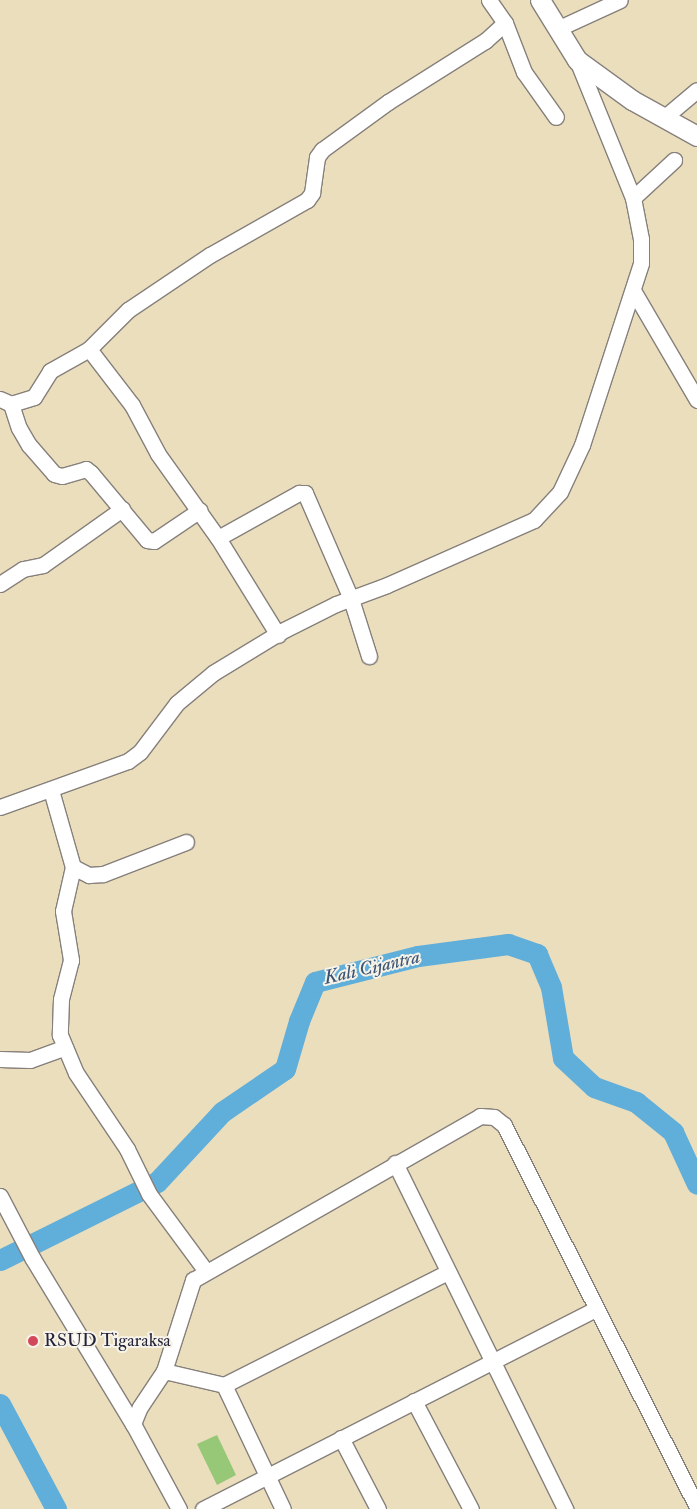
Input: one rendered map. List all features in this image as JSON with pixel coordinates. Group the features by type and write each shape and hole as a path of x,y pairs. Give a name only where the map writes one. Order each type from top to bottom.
{"main road":[{"path":"540,0 577,60 632,100 666,116 697,136"}],"street":[{"path":"489,0 504,23 524,72 556,117"},
{"path":"557,28 620,0"},
{"path":"200,510 151,542 136,530 122,509 86,469 62,476 54,474 29,446 6,401 34,397 50,371 89,349 128,310 210,255 307,200 312,193 317,157 322,150 388,102 485,41 504,23"},
{"path":"0,807 128,761 140,752 160,722 192,688 278,635 351,599 534,520 560,492 582,445 634,292 641,263 641,239 633,198 577,60"},
{"path":"666,116 697,90"},
{"path":"633,198 674,160"},
{"path":"634,292 697,400"},
{"path":"89,349 132,405 158,454 200,510 278,635"},
{"path":"218,538 305,493 351,599 369,656"},
{"path":"0,584 23,569 43,565 122,509"},
{"path":"51,790 73,867 63,911 71,960 60,999 59,1020 65,1047 76,1073 127,1149 149,1194 205,1270"},
{"path":"73,867 89,876 103,874 186,842"},
{"path":"0,1059 30,1060 65,1047"},
{"path":"133,1424 140,1407 164,1371 190,1285 205,1270 480,1116 494,1117 504,1125 595,1309 697,1507"},
{"path":"396,1163 492,1363 565,1509"},
{"path":"0,1196 33,1259 133,1424 179,1509"},
{"path":"164,1371 224,1384 448,1272"},
{"path":"203,1509 266,1475 492,1363 595,1309"},
{"path":"224,1384 283,1509"},
{"path":"414,1402 470,1509"},
{"path":"341,1438 378,1509"}],"green space":[{"path":"217,1435 236,1475 217,1485 197,1444"}],"waterway":[{"name":"Kali Cijantra","path":"0,1260 157,1182 222,1112 285,1069 299,1021 315,982 418,956 508,944 537,954 551,987 563,1058 594,1087 636,1102 673,1132 697,1184"},
{"name":"Kali Cijantra","path":"0,1404 56,1509"}],"place":[{"name":"RSUD Tigaraksa","path":"33,1341"}]}
